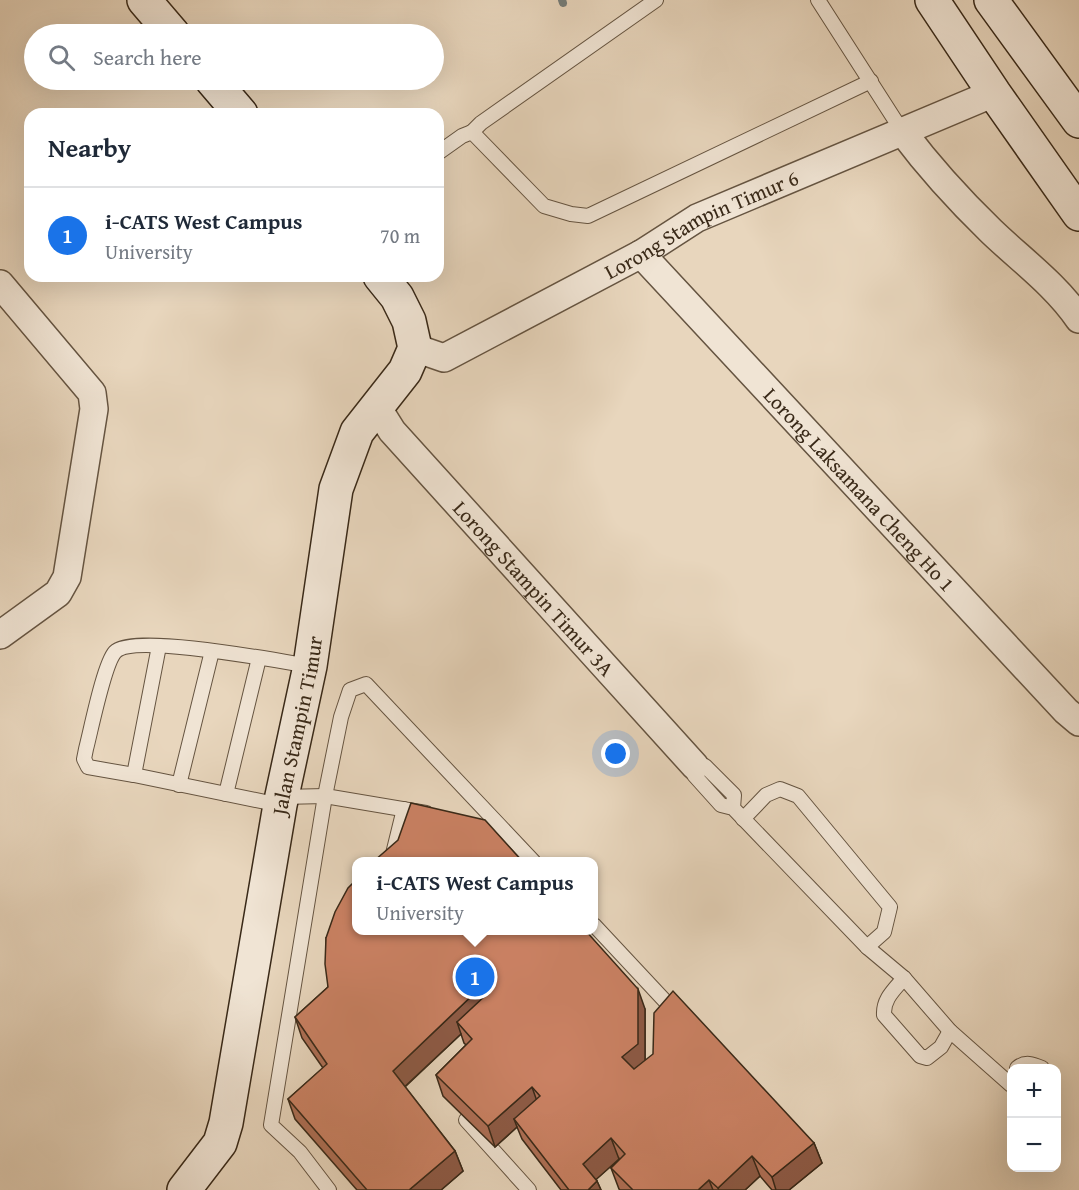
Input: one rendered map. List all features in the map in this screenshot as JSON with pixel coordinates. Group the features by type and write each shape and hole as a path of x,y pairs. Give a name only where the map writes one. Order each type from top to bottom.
{"street":[{"path":"144,0 164,24"},
{"path":"932,0 1079,214"},
{"path":"991,0 1079,121"},
{"path":"221,90 236,108"},
{"name":"Lorong Stampin Timur 6","path":"415,348 444,358 641,254 697,218 994,93"},
{"path":"902,131 932,171 991,231 1051,286 1079,319"},
{"name":"Lorong Laksamana Cheng Ho 1","path":"641,254 1066,711 1079,722"},
{"path":"385,282 397,297 409,321 415,348"},
{"path":"0,635 58,593 67,577 94,409 92,393 4,297"},
{"name":"Jalan Stampin Timur","path":"184,1190 220,1143 226,1123 281,801 309,666 336,489 357,432 405,371 415,348"},
{"name":"Lorong Stampin Timur 3A","path":"377,406 392,431 695,766"}],"lane":[{"path":"444,149 472,132 481,123 656,0"},
{"path":"818,0 902,131"},
{"path":"472,132 544,206 571,214 588,216 871,81"},
{"path":"309,666 212,651 159,646 124,646 114,652 107,667 84,759 88,767 134,774 226,794 281,801 326,796 438,814"},
{"path":"134,774 159,646"},
{"path":"179,785 212,651"},
{"path":"226,794 259,658"},
{"path":"329,1190 300,1152 271,1125 294,1020 326,796 341,717 350,690 366,684 530,857"},
{"path":"695,766 705,766 734,795 733,808 743,819 867,947 904,978 950,1031 1007,1080"},
{"path":"743,819 766,795 780,789 798,796 890,907 884,932 867,947"},
{"path":"472,820 483,807"},
{"path":"392,857 404,809"},
{"path":"598,929 665,1001"},
{"path":"904,978 888,998 884,1007 884,1015 920,1056 927,1058 941,1047 950,1031"},
{"path":"466,1120 529,1190"}],"building":[{"path":"411,803 485,820 518,857 379,857 398,840"},
{"path":"352,884 352,935 589,935 638,989 638,1044 622,1057 634,1069 653,1054 654,1013 673,991 814,1143 772,1177 752,1156 718,1188 709,1180 698,1190 633,1190 611,1168 625,1154 611,1138 583,1164 597,1181 588,1190 569,1190 514,1119 540,1096 532,1087 488,1126 436,1075 472,1039 457,1022 487,994 481,987 393,1071 455,1151 409,1190 367,1190 288,1099 327,1064 295,1017 328,987 325,964 326,938 335,912"}],"place":[{"name":"i-CATS West Campus","path":"475,977"}]}
